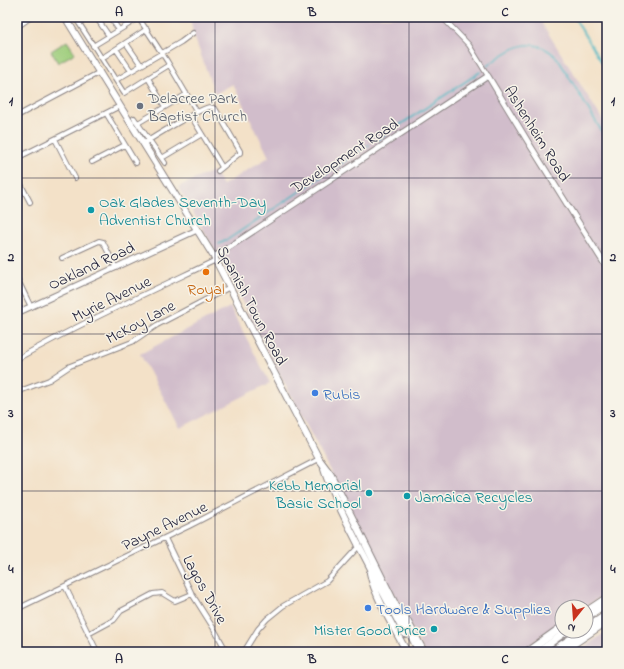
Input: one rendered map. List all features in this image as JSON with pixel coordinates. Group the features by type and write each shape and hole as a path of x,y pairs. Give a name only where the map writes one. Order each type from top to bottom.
{"highway":[{"path":"594,607 607,598"},
{"path":"561,652 607,622"},
{"path":"527,652 554,633"}],"main road":[{"name":"Spanish Town Road","path":"66,17 143,144 215,258 319,459 334,482 381,575 414,652"},
{"name":"Spanish Town Road","path":"323,465 330,485 369,568 418,652"},
{"name":"Spanish Town Road","path":"369,568 371,580 381,604 407,652"},
{"name":"Spanish Town Road","path":"381,575 424,652"},
{"path":"594,613 607,604"},
{"path":"594,623 607,614"},
{"path":"538,652 556,639"},
{"path":"550,652 570,639"}],"street":[{"path":"17,27 31,17"},
{"path":"75,17 124,93 169,65"},
{"path":"78,23 88,17"},
{"path":"96,17 109,36"},
{"path":"110,17 119,30"},
{"path":"93,46 139,17 197,112"},
{"name":"Ashenheim Road","path":"442,17 469,45 607,268"},
{"path":"102,58 147,29"},
{"path":"116,80 161,52 181,42 193,33"},
{"path":"126,43 141,65"},
{"path":"116,49 131,71"},
{"path":"17,116 100,72"},
{"name":"Development Road","path":"215,258 488,76"},
{"path":"148,78 165,107"},
{"path":"138,123 187,94"},
{"path":"17,158 120,106"},
{"path":"143,144 197,112 209,107 216,110 240,148 240,153 218,171"},
{"path":"106,113 136,163"},
{"path":"191,116 222,167"},
{"path":"134,118 165,163"},
{"path":"162,158 202,134"},
{"path":"55,139 75,178"},
{"path":"92,162 125,145"},
{"path":"17,177 30,202"},
{"name":"Oakland Road","path":"17,313 197,230"},
{"path":"62,258 99,241 106,245 116,268"},
{"name":"Myrie Avenue","path":"17,359 215,258"},
{"path":"17,278 31,307"},
{"name":"McKoy Lane","path":"17,392 49,380 70,366 132,342 158,325 230,287"},
{"name":"Payne Avenue","path":"17,609 165,538 319,459"},
{"name":"Lagos Drive","path":"165,538 192,594 227,652"},
{"path":"242,652 267,619 283,606 327,580 359,546"},
{"path":"65,586 96,649"},
{"path":"88,634 114,620 120,611 153,594 162,593 175,601 192,594"}],"shaded area":[{"path":"190,17 538,17 607,127 607,593 594,601 594,599 554,599 554,627 522,652 424,652 219,257 178,187 213,171 223,185 269,157 233,84 215,94 193,33"},
{"path":"230,307 270,383 180,428 140,354"},
{"path":"607,631 607,652 577,652"}],"green space":[{"path":"67,41 75,53 58,63 51,51"}],"waterway":[{"path":"574,17 607,71"},
{"path":"487,66 504,54 522,46 540,46 549,51 558,59 607,140"},
{"path":"377,140 480,72"},
{"path":"219,244 369,145"}],"place":[{"name":"Delacree Park Baptist Church","path":"140,106"},
{"name":"Oak Glades Seventh-Day Adventist Church","path":"91,210"},
{"name":"Royal","path":"206,272"},
{"name":"Rubis","path":"315,393"},
{"name":"Kebb Memorial Basic School","path":"369,493"},
{"name":"Jamaica Recycles","path":"407,496"},
{"name":"Tools Hardware & Supplies","path":"368,608"},
{"name":"Mister Good Price","path":"434,629"}]}
